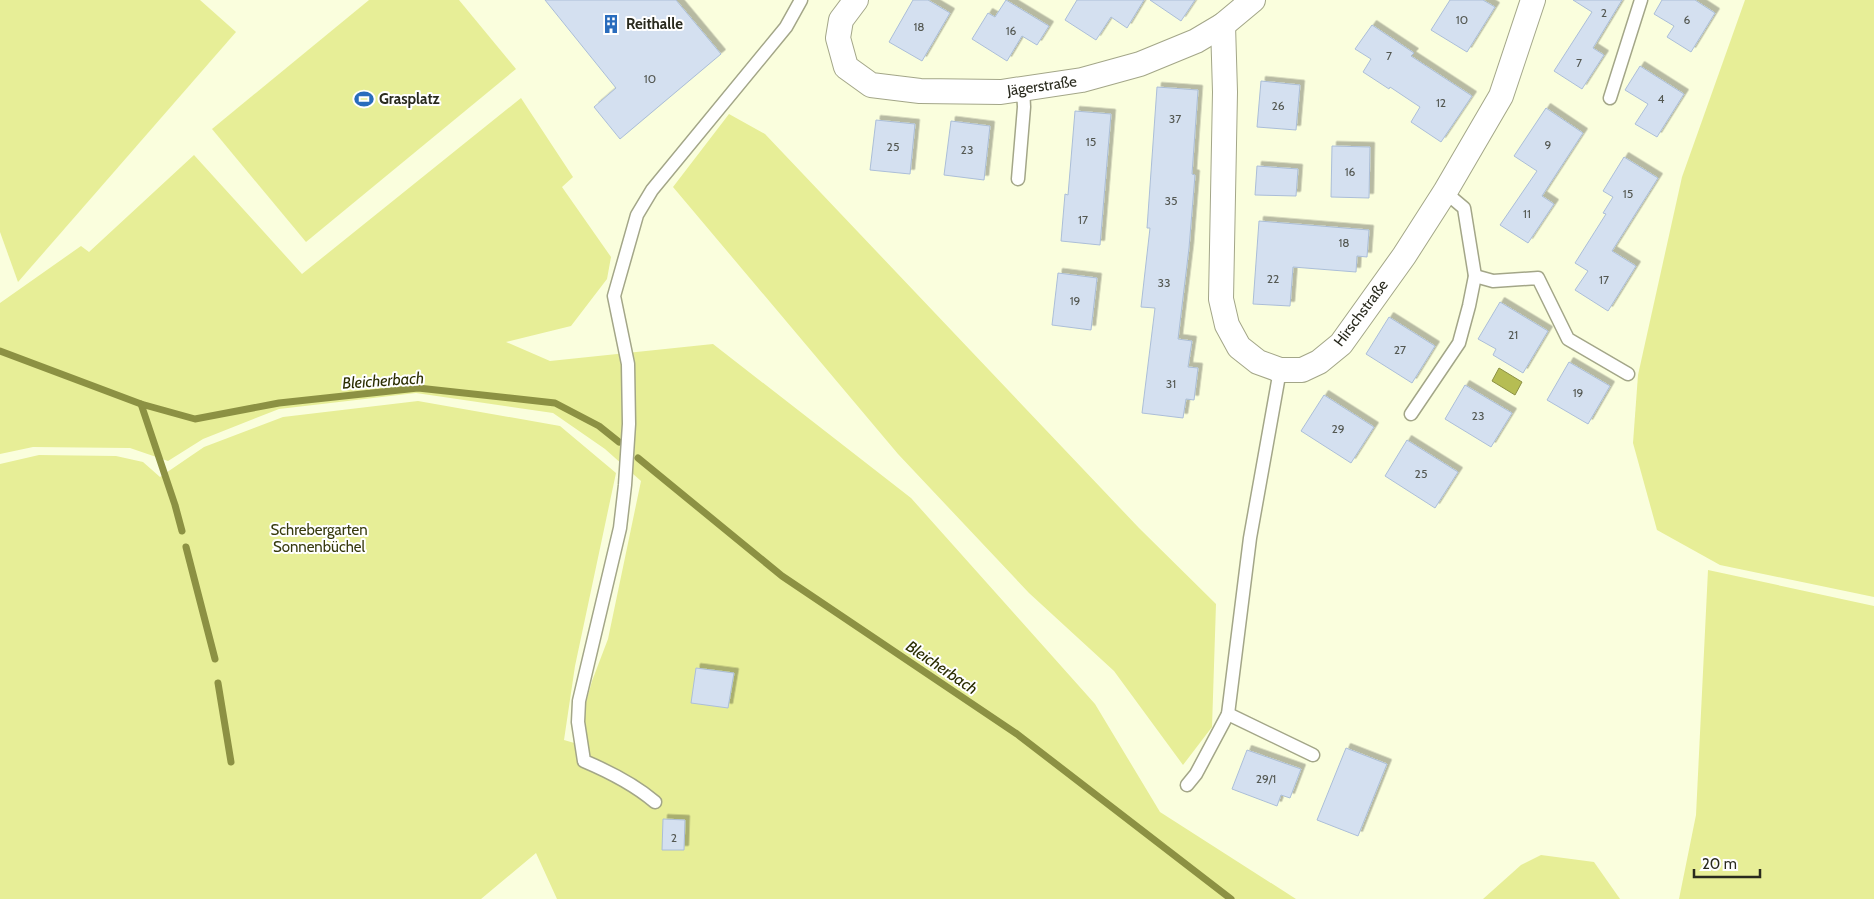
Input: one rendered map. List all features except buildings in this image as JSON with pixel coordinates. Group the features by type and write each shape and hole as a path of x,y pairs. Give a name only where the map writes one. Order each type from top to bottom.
{"street":[{"name":"Jägerstraße","path":"856,0 841,20 838,38 846,67 871,85 920,91 1002,92 1082,80 1140,64 1196,41 1223,25 1253,0"},
{"name":"Hirschstraße","path":"1223,25 1225,92 1221,299 1226,325 1239,347 1258,362 1280,370 1302,370 1320,362 1341,344 1404,256 1444,192 1501,96 1533,0"}],"lane":[{"path":"655,802 639,788 604,769 584,761 578,722 578,701 620,528 625,485 629,424 628,364 614,296 637,215 652,190 786,27 801,0"},
{"path":"1610,98 1641,0"},
{"path":"1018,178 1024,107 1023,88"},
{"path":"1411,414 1459,343 1476,276 1464,208 1444,192"},
{"path":"1476,276 1493,281 1538,278 1568,339 1628,374"},
{"path":"1187,785 1196,774 1228,714 1250,538 1280,370"},
{"path":"1228,714 1313,755"}],"green space":[{"path":"0,0 200,0 236,32 18,282 0,232"},
{"name":"Grasplatz","path":"369,0 459,0 516,69 306,242 212,129"},
{"path":"1745,0 1874,0 1874,597 1720,565 1657,530 1633,443 1638,375 1682,177"},
{"name":"Schrebergarten Sonnenbüchel","path":"521,98 573,177 562,187 611,257 607,279 571,326 506,342 550,361 713,344 911,498 1095,704 1160,812 1296,899 557,899 536,853 481,899 0,899 0,464 39,455 116,456 143,462 160,477 204,447 283,417 418,401 560,426 616,473 575,666 564,740 588,747 583,713 592,681 608,639 641,481 605,449 553,413 416,393 279,409 203,439 168,461 130,448 33,447 0,454 0,303 81,246 89,252 194,155 302,274"},
{"path":"729,114 765,134 1139,528 1216,604 1212,727 1183,765 1114,671 1029,593 898,454 673,187"},
{"path":"1708,570 1874,606 1874,899 1679,899 1696,815"},
{"path":"1541,855 1594,862 1620,899 1483,899 1521,865"}],"shaded area":[{"path":"1499,368 1522,382 1515,395 1492,381"}],"waterway":[{"name":"Bleicherbach","path":"0,351 141,404 182,531"},
{"name":"Bleicherbach","path":"141,404 195,419 279,403 418,388 555,403 599,426 619,442"},
{"name":"Bleicherbach","path":"638,458 782,576 1017,734 1231,899"},
{"name":"Bleicherbach","path":"186,547 215,659"},
{"name":"Bleicherbach","path":"218,683 231,762"}],"place":[{"name":"Reithalle","path":"611,24"},
{"name":"Grasplatz","path":"364,99"}]}
